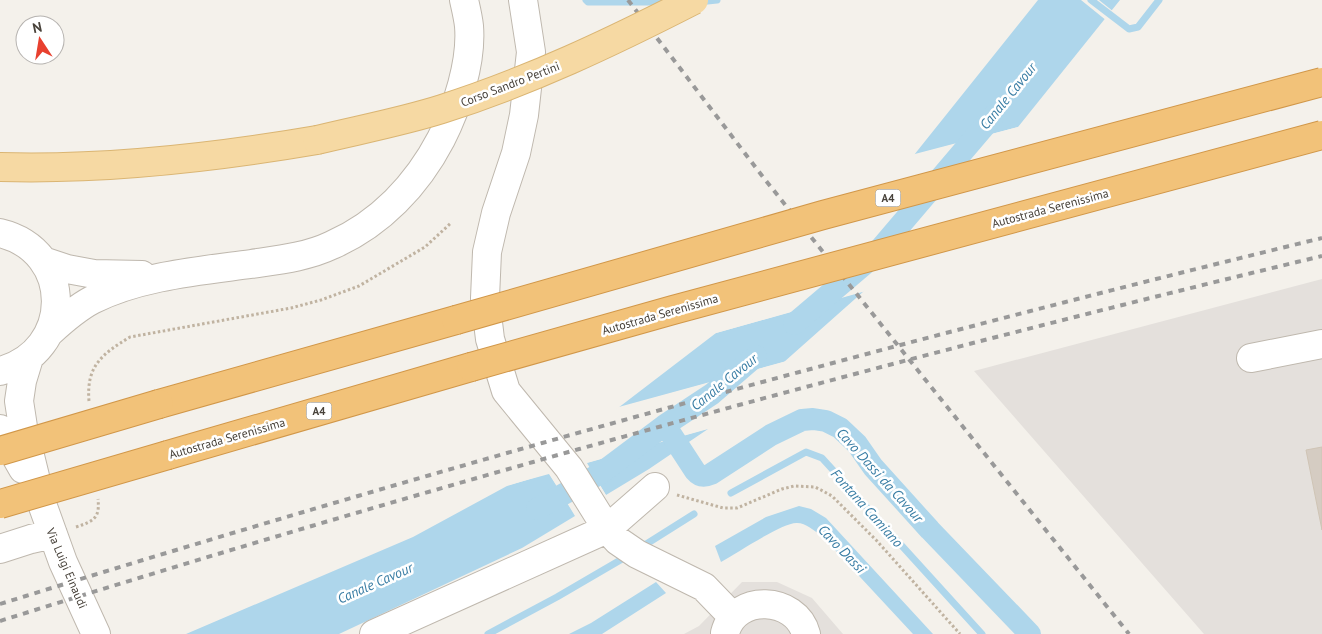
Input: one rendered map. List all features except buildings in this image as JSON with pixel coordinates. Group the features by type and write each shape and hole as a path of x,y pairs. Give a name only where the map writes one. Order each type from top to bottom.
{"highway":[{"name":"A4","path":"0,451 823,215 1322,82"},
{"name":"Autostrada Serenissima","path":"0,504 692,305 1322,135"}],"main road":[{"name":"Corso Sandro Pertini","path":"0,167 77,167 169,161 249,152 317,140 441,110 513,84 626,35 694,0"}],"street":[{"path":"50,332 69,315 92,300 120,289 169,276 292,257 330,246 355,234 384,212 409,188 430,160 450,121 467,64 469,27 464,0"},
{"path":"523,0 531,52 524,115 516,153 494,221 487,252 485,298 490,339 506,391 569,468 619,538 704,587 729,626 744,608 758,604 772,604 785,608 796,616 807,632"},
{"path":"0,233 11,236 29,246 43,260 52,277 56,295 56,314 50,332 38,351 12,368 0,371"},
{"path":"43,260 66,269 94,274 169,276"},
{"path":"1251,358 1322,344"},
{"name":"Via Luigi Einaudi","path":"29,358 22,381 19,401 23,427 41,501 64,562 96,634"},
{"name":"Via Luigi Einaudi","path":"0,429 41,501"},
{"path":"374,634 619,538 656,487"},
{"path":"0,549 53,534"}],"path":[{"path":"88,385 100,359 130,337 291,308 352,289 426,247 451,223"},
{"path":"656,487 723,508 737,508 782,489 794,486 815,487 832,496 877,541 960,634"}],"shaded area":[{"path":"1322,279 1322,634 1204,634 974,371"},
{"path":"742,582 777,582 812,598 843,634 684,634 699,626"}],"water":[{"path":"1038,0 1120,0 1018,127 914,155"},
{"path":"864,291 784,362 618,408 716,333"},
{"path":"708,429 649,469 606,495 586,463"},
{"path":"549,473 575,516 522,548 339,634 186,634 413,537 507,486"},
{"name":"Cavo Dassi","path":"799,506 811,509 826,518 933,634 913,634 821,535 804,524 790,524 781,528 721,562 715,546 766,517"},
{"path":"656,582 666,593 602,634 569,634 591,623"}],"pier":[{"path":"1081,0 1099,0 1114,12 1107,21"},
{"path":"1022,126 1019,129 915,157 911,155"},
{"path":"863,289 866,291 709,335 715,330"},
{"path":"790,360 785,364 618,410 615,408"},
{"path":"707,427 710,428 587,463 607,497 604,496 584,464 585,461"},
{"path":"548,470 577,515 577,518 549,474 498,488 506,483"}],"waterway":[{"path":"586,0 588,2 667,2"},
{"path":"698,2 717,0"},
{"path":"1091,0 1129,29 1138,27 1159,0"},
{"name":"Canale Cavour","path":"794,324 874,256 994,115"},
{"name":"Canale Cavour","path":"537,509 601,473 665,425 712,394 756,356"},
{"name":"Cavo Dassi da Cavour","path":"665,425 695,471 704,476 711,474 771,435 802,420 826,421 840,428 857,444 873,467 930,530 1030,634"},
{"name":"Fontana Camiano","path":"731,493 806,452 822,458 982,634"},
{"name":"Fontana Camiano","path":"640,548 694,514"},
{"name":"Fontana Camiano","path":"488,634 629,555"}],"railway":[{"path":"628,0 763,177 1129,634"},
{"path":"0,604 493,457 824,365 1322,238"},
{"path":"0,621 328,521 658,427 989,339 1322,256"}]}
